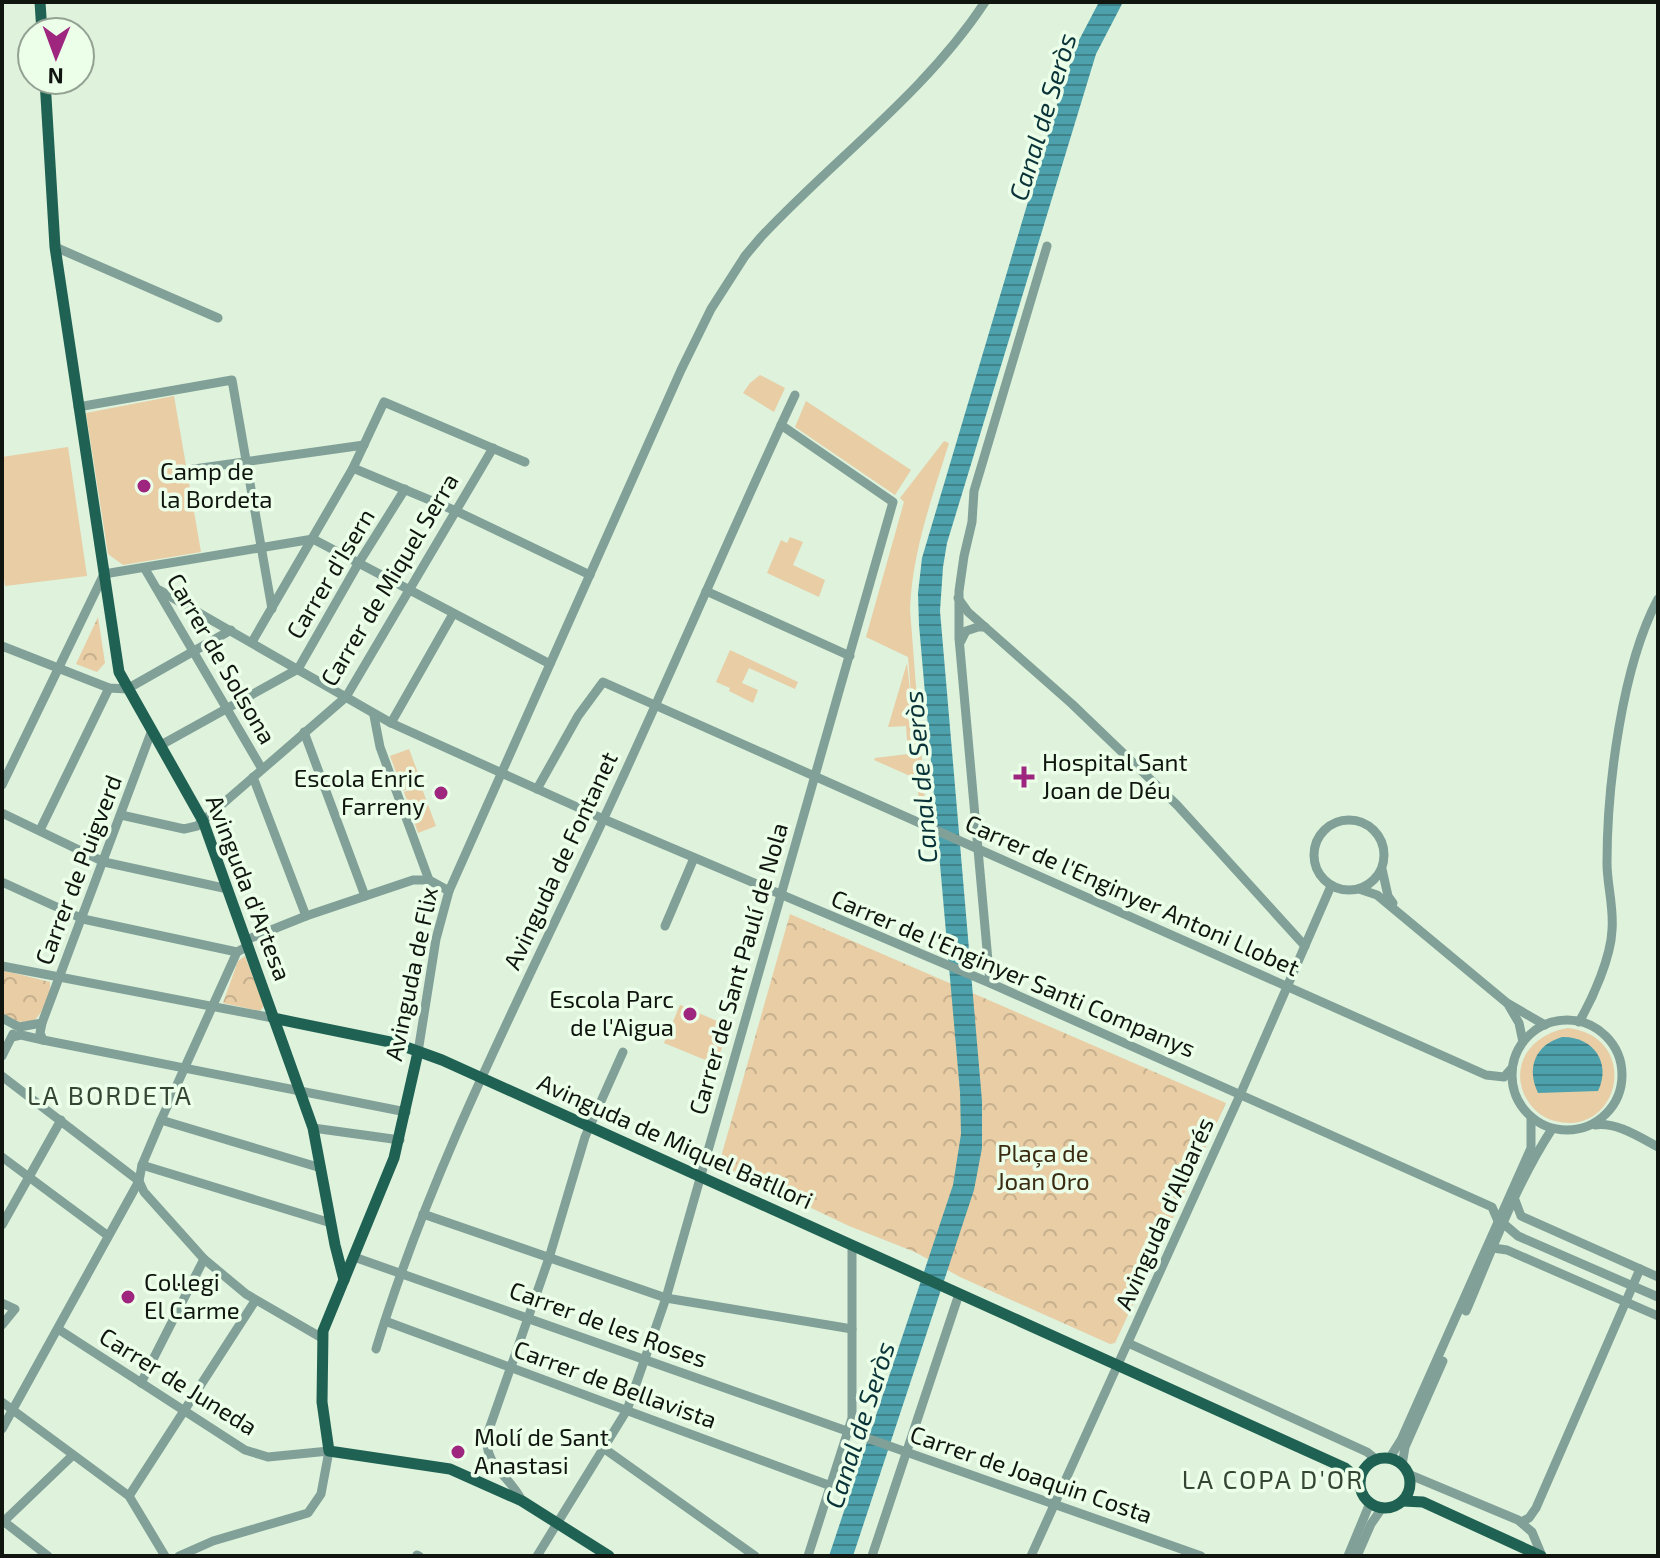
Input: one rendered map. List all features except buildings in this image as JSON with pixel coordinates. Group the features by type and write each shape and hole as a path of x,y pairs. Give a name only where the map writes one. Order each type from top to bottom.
{"main road":[{"name":"Avinguda d'Artesa","path":"46,96 54,241 116,659 127,689 203,821 228,889 244,946 313,1128 344,1280"},
{"name":"Avinguda de Miquel Batllori","path":"273,1018 395,1043 418,1052 959,1294"},
{"name":"Avinguda de Flix","path":"329,1451 322,1402 322,1338 400,1140 418,1052"},
{"path":"959,1294 1362,1475"},
{"path":"327,1429 334,1440 353,1453"},
{"path":"329,1451 450,1469 522,1501 609,1556"},
{"path":"1423,1502 1410,1486 1405,1469 1383,1459 1362,1475 1361,1491 1370,1503 1382,1508 1393,1507 1403,1501 1423,1502 1542,1556"},
{"path":"1403,1501 1410,1486"}],"street":[{"name":"Avinguda de Flix","path":"418,1052 436,939 449,891 711,309 745,256 781,215 929,74 985,2"},
{"path":"54,241 218,318"},
{"path":"990,983 958,598 972,522 974,491 1047,246"},
{"path":"78,407 232,380 272,609"},
{"name":"Avinguda de Fontanet","path":"376,1349 423,1214 481,1079 604,819 795,395"},
{"path":"252,642 353,468 384,402 525,462"},
{"name":"Carrer de Sant Paulí de Nola","path":"537,1556 627,1410 666,1298 893,502 781,425"},
{"path":"187,470 364,445"},
{"name":"Carrer de Miquel Serra","path":"203,821 346,697 493,448"},
{"path":"353,468 456,511 590,575"},
{"name":"Carrer d'Isern","path":"161,745 298,669 405,489"},
{"path":"2,785 104,574 313,539 550,664"},
{"name":"Carrer de Solsona","path":"145,569 262,769"},
{"name":"Carrer de l'Enginyer Santi Companys","path":"159,590 374,716 781,896 990,983 1492,1207 1501,1222 1518,1236 1658,1297"},
{"path":"706,591 850,656"},
{"path":"958,598 968,612 1072,704 1177,805 1305,946"},
{"path":"1579,1022 1593,998 1612,933 1607,864 1613,772 1630,679 1658,599"},
{"path":"88,607 108,606"},
{"path":"391,723 453,614"},
{"path":"960,644 966,631 985,627"},
{"path":"2,646 109,688 127,689 231,630"},
{"name":"Carrer de l'Enginyer Antoni Llobet","path":"537,789 578,716 603,682 1486,1075 1504,1077 1512,1068"},
{"path":"40,830 109,688"},
{"path":"374,716 380,747 429,880"},
{"name":"Carrer de Puigverd","path":"43,1040 40,1033 42,1023 152,730"},
{"path":"304,732 365,896"},
{"path":"253,777 306,916"},
{"path":"2,813 104,862 228,889"},
{"path":"121,815 184,829 203,821"},
{"path":"1359,889 1376,879 1382,869 1385,857 1383,845 1378,834 1358,821 1335,823 1325,829 1314,850 1317,872 1331,886 1342,890 1359,889 1377,895 1507,1003 1545,1025"},
{"path":"665,926 694,858"},
{"path":"1382,869 1388,896 1397,910"},
{"path":"2,882 83,919 244,946 306,916 413,880 429,880 449,891"},
{"name":"Avinguda d'Albarés","path":"1031,1556 1331,886"},
{"path":"2,1429 139,1181 142,1165 161,1120 244,946"},
{"path":"2,966 273,1018"},
{"path":"1507,1003 1519,1023 1523,1042"},
{"path":"2,1018 19,1027 42,1023"},
{"path":"1588,1127 1613,1106 1621,1081 1618,1055 1603,1034 1579,1022 1562,1020 1545,1025 1523,1042 1512,1068 1512,1086 1519,1103 1531,1117 1552,1129 1570,1131 1605,1124 1624,1129 1658,1147"},
{"path":"2,1056 19,1027"},
{"path":"12,1037 21,1035 406,1112"},
{"path":"522,1501 512,1482 490,1460 487,1435 549,1258 589,1128 623,1052"},
{"path":"2,1076 139,1181 144,1193 204,1259 255,1301 322,1338"},
{"path":"1613,1106 1615,1118 1624,1129"},
{"path":"1128,1343 1383,1459 1399,1445 1501,1222 1531,1148 1531,1117"},
{"path":"2,1225 61,1120"},
{"path":"161,1120 321,1168"},
{"path":"313,1128 400,1140"},
{"path":"1542,1556 1532,1532 1521,1522 1405,1469 1405,1447 1493,1248 1501,1222 1552,1129"},
{"path":"2,1157 107,1235"},
{"path":"142,1165 331,1223"},
{"path":"1515,1200 1521,1216 1658,1277"},
{"path":"423,1214 666,1298 852,1329"},
{"path":"808,1556 852,1418 852,1247"},
{"path":"1493,1248 1507,1250 1658,1316"},
{"name":"Carrer de les Roses","path":"354,1257 849,1432"},
{"path":"141,1383 204,1259"},
{"path":"1521,1522 1529,1518 1536,1508 1640,1269"},
{"path":"872,1556 959,1294"},
{"path":"129,1496 255,1301"},
{"path":"2,1303 15,1309 2,1325"},
{"name":"Carrer de Bellavista","path":"385,1321 831,1486"},
{"name":"Carrer de Juneda","path":"58,1329 234,1445 257,1456 329,1451"},
{"path":"2,1402 129,1496 165,1556"},
{"name":"Carrer de Joaquin Costa","path":"849,1432 1201,1556"},
{"path":"602,1447 755,1556"},
{"path":"179,1556 213,1541 308,1513 321,1494 329,1451"},
{"path":"48,1556 2,1522 73,1455"},
{"path":"1348,1556 1370,1503"},
{"path":"1357,1556 1382,1508"},
{"path":"1532,1532 1536,1508"}],"green space":[{"path":"760,375 785,388 774,412 743,393"},
{"name":"Camp de la Bordeta","path":"174,396 201,552 123,565 108,554 86,413"},
{"path":"806,401 911,470 895,495 795,427"},
{"path":"944,441 949,443 919,546 910,610 926,814 920,811 917,779 874,760 908,754 906,726 888,727 907,663 913,718 908,657 866,637 904,502 900,498"},
{"path":"68,447 87,576 5,586 2,562 2,457"},
{"path":"790,537 803,542 793,565 825,580 819,597 767,573 781,540 787,543"},
{"path":"98,617 105,663 97,672 76,664"},
{"path":"730,650 798,682 795,689 749,668 742,683 758,690 753,703 729,691 730,688 716,682"},
{"path":"409,749 422,784 403,791 390,756"},
{"path":"421,786 436,826 418,833 404,792"},
{"name":"Plaça de Joan Oro","path":"790,914 1226,1103 1115,1343 1110,1344 960,1277 915,1252 849,1226 719,1164"},
{"path":"245,956 264,1006 260,1011 223,1003 238,961"},
{"path":"2,970 50,982 46,1003 33,1021 18,1022 2,1014"},
{"path":"680,1005 731,1027 715,1064 664,1043"},
{"path":"1568,1028 1591,1035 1606,1049 1614,1066 1614,1084 1607,1101 1595,1115 1577,1122 1555,1121 1541,1115 1526,1099 1521,1082 1520,1070 1529,1050 1546,1036"}],"water":[{"path":"1099,2 1123,2 1096,54 947,543 943,567 940,611 982,1101 982,1148 974,1190 853,1556 829,1556 953,1185 961,1134 960,1092 919,625 918,593 922,558 1063,84 1077,44"},
{"path":"1562,1037 1582,1041 1596,1053 1602,1070 1598,1091 1538,1093 1533,1075 1535,1059 1545,1046"}],"place":[{"name":"Camp de la Bordeta","path":"144,486"},
{"name":"Hospital Sant Joan de Déu","path":"1024,777"},
{"name":"Escola Enric Farreny","path":"441,793"},
{"name":"Escola Parc de l'Aigua","path":"690,1014"},
{"name":"Col·legi El Carme","path":"128,1297"},
{"name":"Molí de Sant Anastasi","path":"458,1452"}],"district":[{"name":"LA BORDETA","path":"110,1096"},
{"name":"LA COPA D'OR","path":"1273,1480"}],"water label":[{"name":"Canal de Seròs","path":"1043,117"},
{"name":"Canal de Seròs","path":"921,777"},
{"name":"Canal de Seròs","path":"860,1425"}]}
